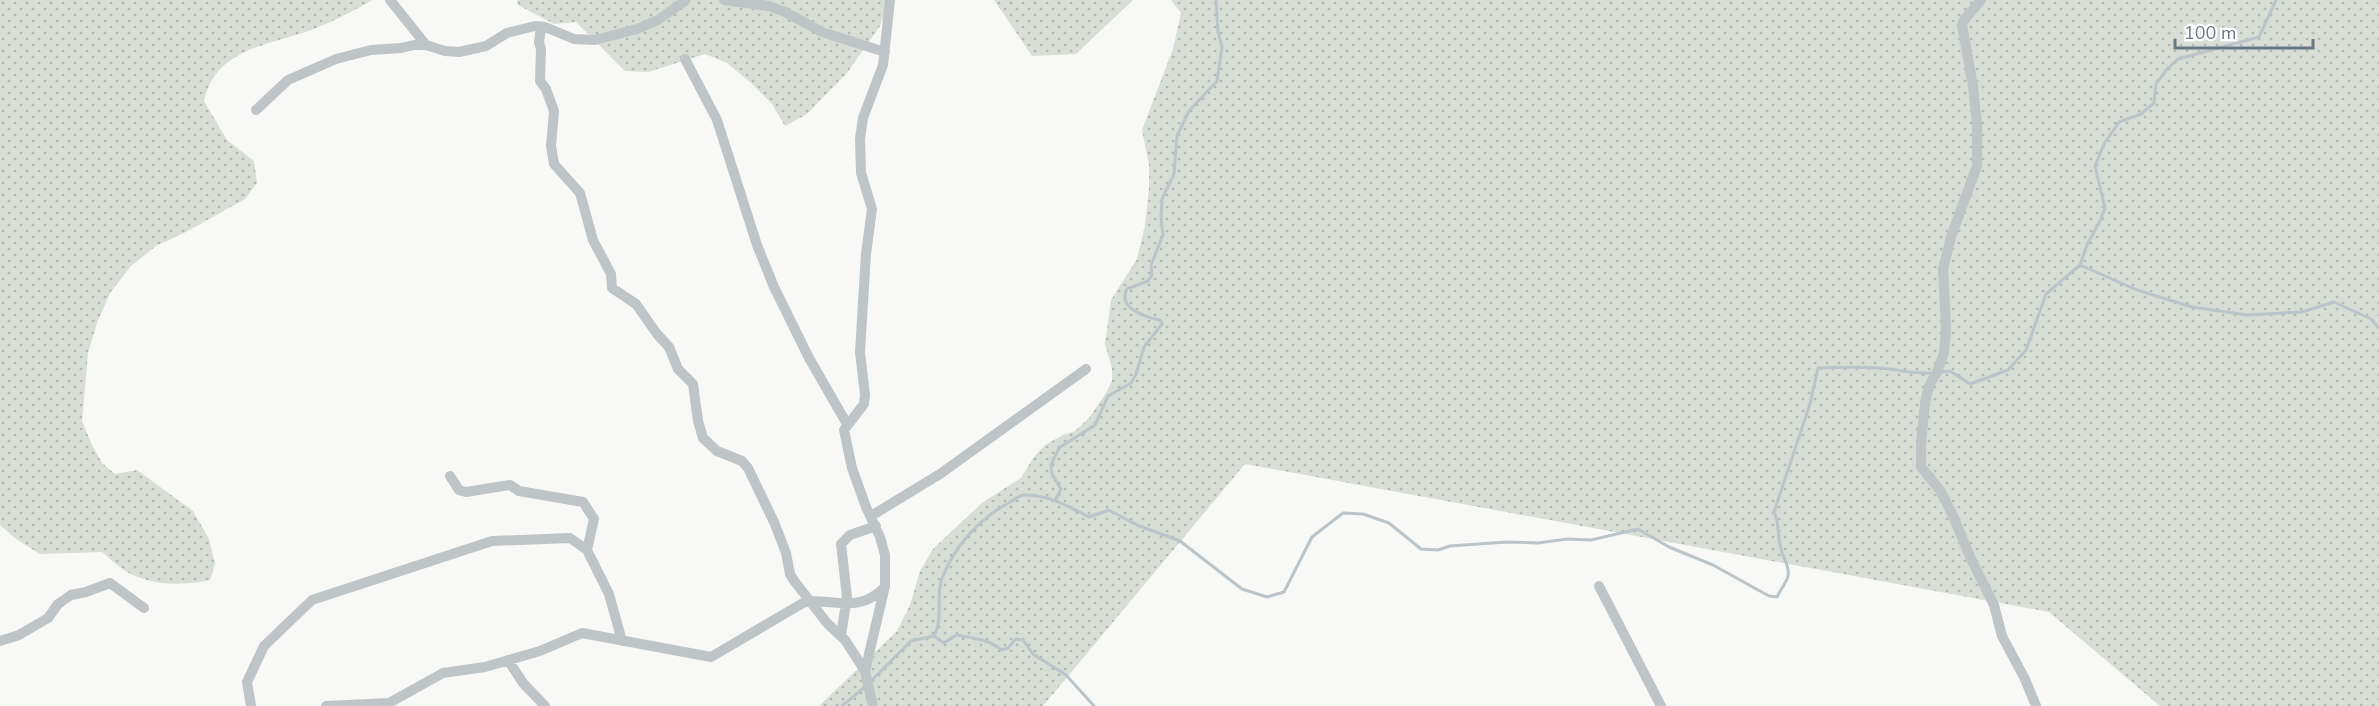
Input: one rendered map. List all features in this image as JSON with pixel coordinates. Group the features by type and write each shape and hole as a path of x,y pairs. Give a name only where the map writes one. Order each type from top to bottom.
{"street":[{"path":"390,0 426,45"},
{"path":"256,110 288,80 336,59 371,50 426,45 445,51 459,52 486,46 507,33 541,27 574,39 595,40 637,29 658,20 686,0"},
{"path":"724,0 769,6 822,32 885,52"},
{"path":"866,671 885,586 885,555 874,521 863,500 844,430 860,410 865,395 860,352 866,254 872,209 861,173 860,139 863,118 878,80 885,52 890,0"},
{"path":"1981,0 1962,25 1977,124 1977,166 1951,237 1943,269 1946,320 1944,353 1929,386 1925,404 1921,467 1940,490 1953,516 1994,605 2002,636 2025,679 2036,706"},
{"path":"541,27 540,81 546,89 554,111 552,146 554,164 580,193 593,240 611,274 612,288 636,304 669,347 678,369 693,384 698,422 703,438 717,451 742,461 748,468 783,542 790,573 827,623 841,635 866,671 873,706"},
{"path":"685,59 717,120 754,234 774,287 809,358 847,424"},
{"path":"841,635 847,603 841,544 850,535 874,521 1086,369"},
{"path":"450,476 459,490 466,492 510,485 519,491 583,502 594,519 587,550"},
{"path":"251,706 247,682 264,646 312,600 492,541 570,538 587,550 609,594 622,641"},
{"path":"0,641 19,635 48,618 58,604 71,595 110,583 144,608"},
{"path":"326,706 388,704 443,672 484,667 540,651 582,633 711,657 809,601 847,603 867,601 885,586"},
{"path":"1599,586 1661,706"},
{"path":"508,660 523,683 545,706"}],"shaded area":[{"path":"0,0 373,0 322,26 248,51 220,69 210,83 204,101 227,140 254,161 257,183 245,199 156,246 131,266 110,293 97,323 88,353 82,421 92,445 102,463 115,474 137,470 193,511 209,539 215,564 210,580 179,584 159,583 125,571 102,552 40,554 16,539 0,525"},
{"path":"517,0 889,0 880,26 847,73 807,114 785,126 772,104 727,63 705,54 648,72 625,71 576,22 554,24 518,5"},
{"path":"994,0 1133,0 1076,54 1032,56"},
{"path":"1171,0 2379,0 2379,706 2160,706 2049,612 1245,464 1043,706 819,706 897,631 910,605 920,571 933,549 983,502 1021,478 1033,458 1045,445 1075,431 1089,418 1112,381 1112,368 1105,344 1111,300 1137,259 1145,226 1149,165 1142,130 1173,49 1181,13"}],"waterway":[{"path":"1056,499 1061,489 1052,474 1051,465 1059,448 1095,425 1108,396 1131,383 1144,347 1162,324 1160,320 1134,311 1125,296 1127,289 1148,281 1152,275 1151,265 1163,235 1162,199 1174,174 1177,136 1189,111 1217,81 1222,47 1218,32 1216,0"},
{"path":"2080,265 2105,208 2095,166 2104,144 2119,122 2141,114 2154,103 2156,84 2178,59 2259,37 2276,0"},
{"path":"1941,372 1950,371 1970,384 2008,370 2026,350 2046,294 2080,265 2137,290 2192,307 2247,315 2302,312 2334,302 2371,319 2379,328"},
{"path":"870,682 911,641 934,636 938,622 940,586 954,554 970,533 990,515 1024,495 1050,499 1089,517 1109,510 1137,525 1180,541 1242,589 1267,597 1284,592 1312,537 1343,513 1363,514 1389,523 1421,549 1438,550 1450,546 1507,542 1591,540 1638,529 1669,547 1713,565 1769,596 1777,597 1788,572 1774,512 1810,404 1818,368 1872,367 1932,373"},
{"path":"934,636 944,643 956,635 974,638 992,643 1001,650 1008,648 1016,639 1023,640 1033,654 1066,675 1094,706"},
{"path":"842,706 866,686"}]}
